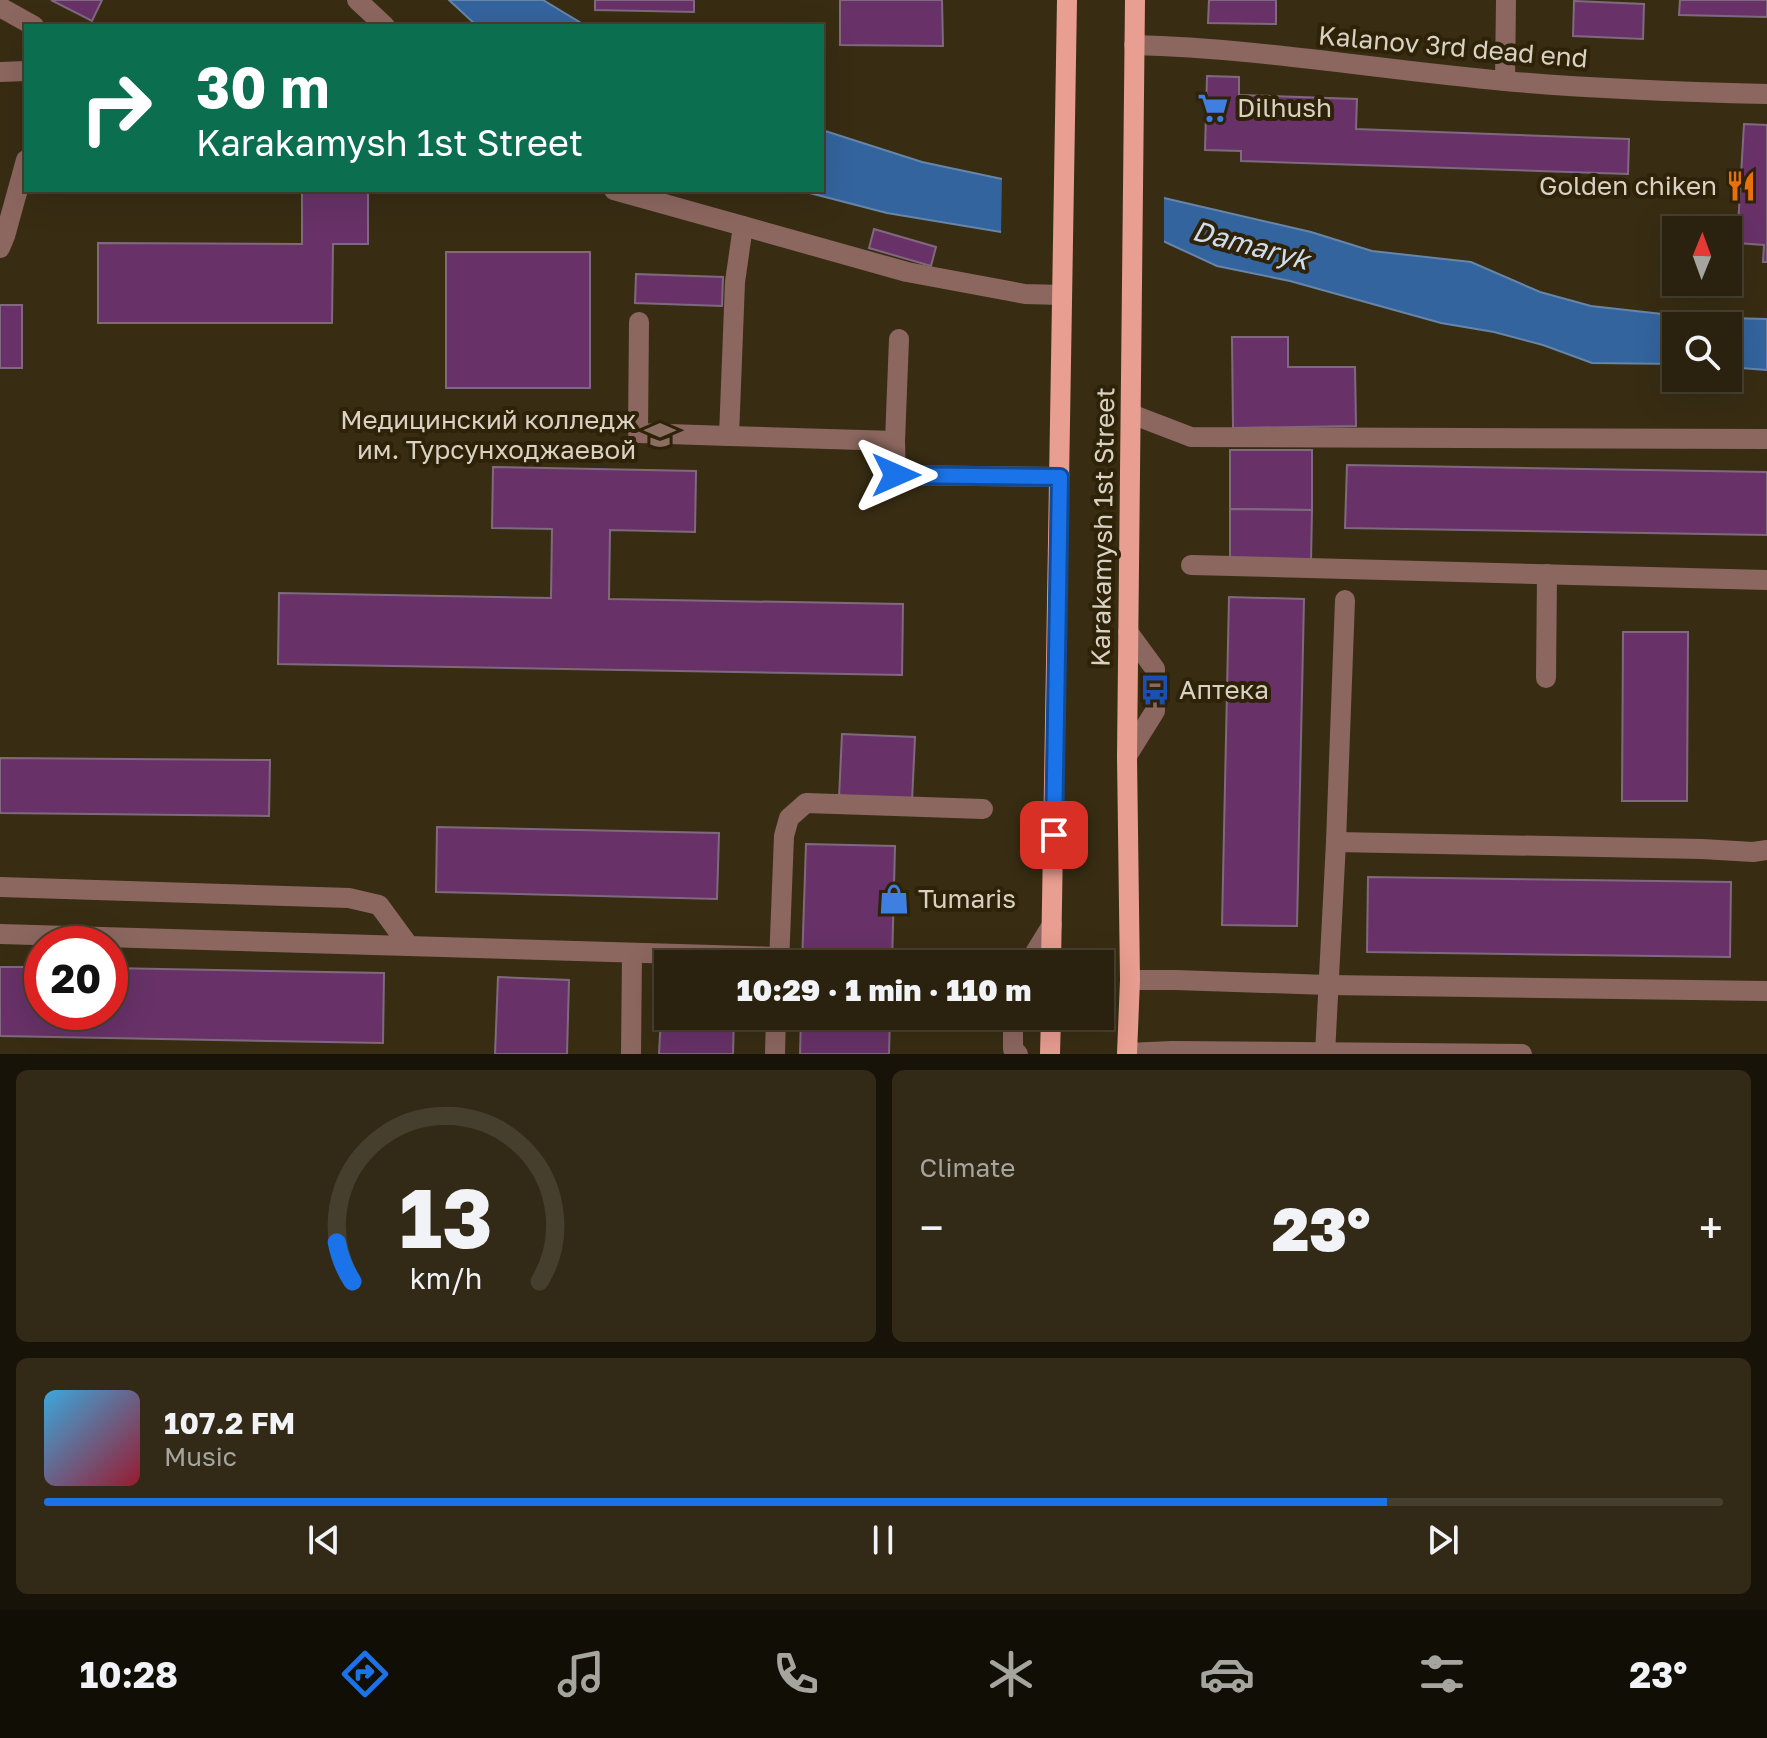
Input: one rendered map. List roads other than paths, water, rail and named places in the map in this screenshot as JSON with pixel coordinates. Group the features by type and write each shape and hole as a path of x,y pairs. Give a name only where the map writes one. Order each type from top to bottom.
{"main road":[{"name":"Karakamysh 1st Street","path":"1051,950 1067,0"},
{"name":"Karakamysh 1st Street","path":"1127,1053 1130,980 1127,756 1135,0"},
{"path":"1050,1054 1051,1030"}],"street":[{"path":"357,0 383,24"},
{"path":"1505,81 1506,0"},
{"path":"0,7 30,24"},
{"name":"Kalanov 3rd dead end","path":"1134,45 1194,47 1505,81 1767,94"},
{"path":"0,72 24,71"},
{"path":"0,248 24,167"},
{"path":"621,192 907,272 1025,294 1062,288"},
{"path":"729,436 735,282 743,226"},
{"path":"639,322 638,433 895,441"},
{"path":"899,339 896,475 1060,477"},
{"path":"1131,414 1191,437 1767,439"},
{"path":"1191,565 1767,580"},
{"path":"1546,678 1547,574"},
{"path":"1324,1053 1345,600"},
{"path":"779,950 784,836 789,818 806,803 983,809"},
{"path":"1336,842 1767,850"},
{"path":"0,887 349,898 379,905 409,946"},
{"path":"1037,950 1052,925"},
{"path":"0,934 654,955"},
{"path":"631,1054 632,954"},
{"path":"1130,980 1767,991"},
{"path":"775,1054 776,1030"},
{"path":"1013,1030 1013,1049 1018,1054"},
{"path":"1127,1053 1522,1054"}],"water":[{"path":"449,0 543,0 583,24 475,24"},
{"name":"Damaryk","path":"824,131 922,162 1002,179 1164,198 1311,232 1372,251 1471,262 1540,292 1591,306 1662,314 1662,364 1592,363 1494,332 1441,323 1290,281 1217,266 1163,241 1001,232 887,213 806,192 824,192"},
{"path":"1742,318 1767,319 1767,370 1742,368"}],"place":[{"name":"Dilhush","path":"1213,108"},
{"name":"Golden chiken","path":"1741,186"},
{"name":"Медицинский колледж им. Турсунходжаевой","path":"660,435"},
{"name":"Аптека","path":"1155,690"},
{"name":"Tumaris","path":"894,899"}]}
